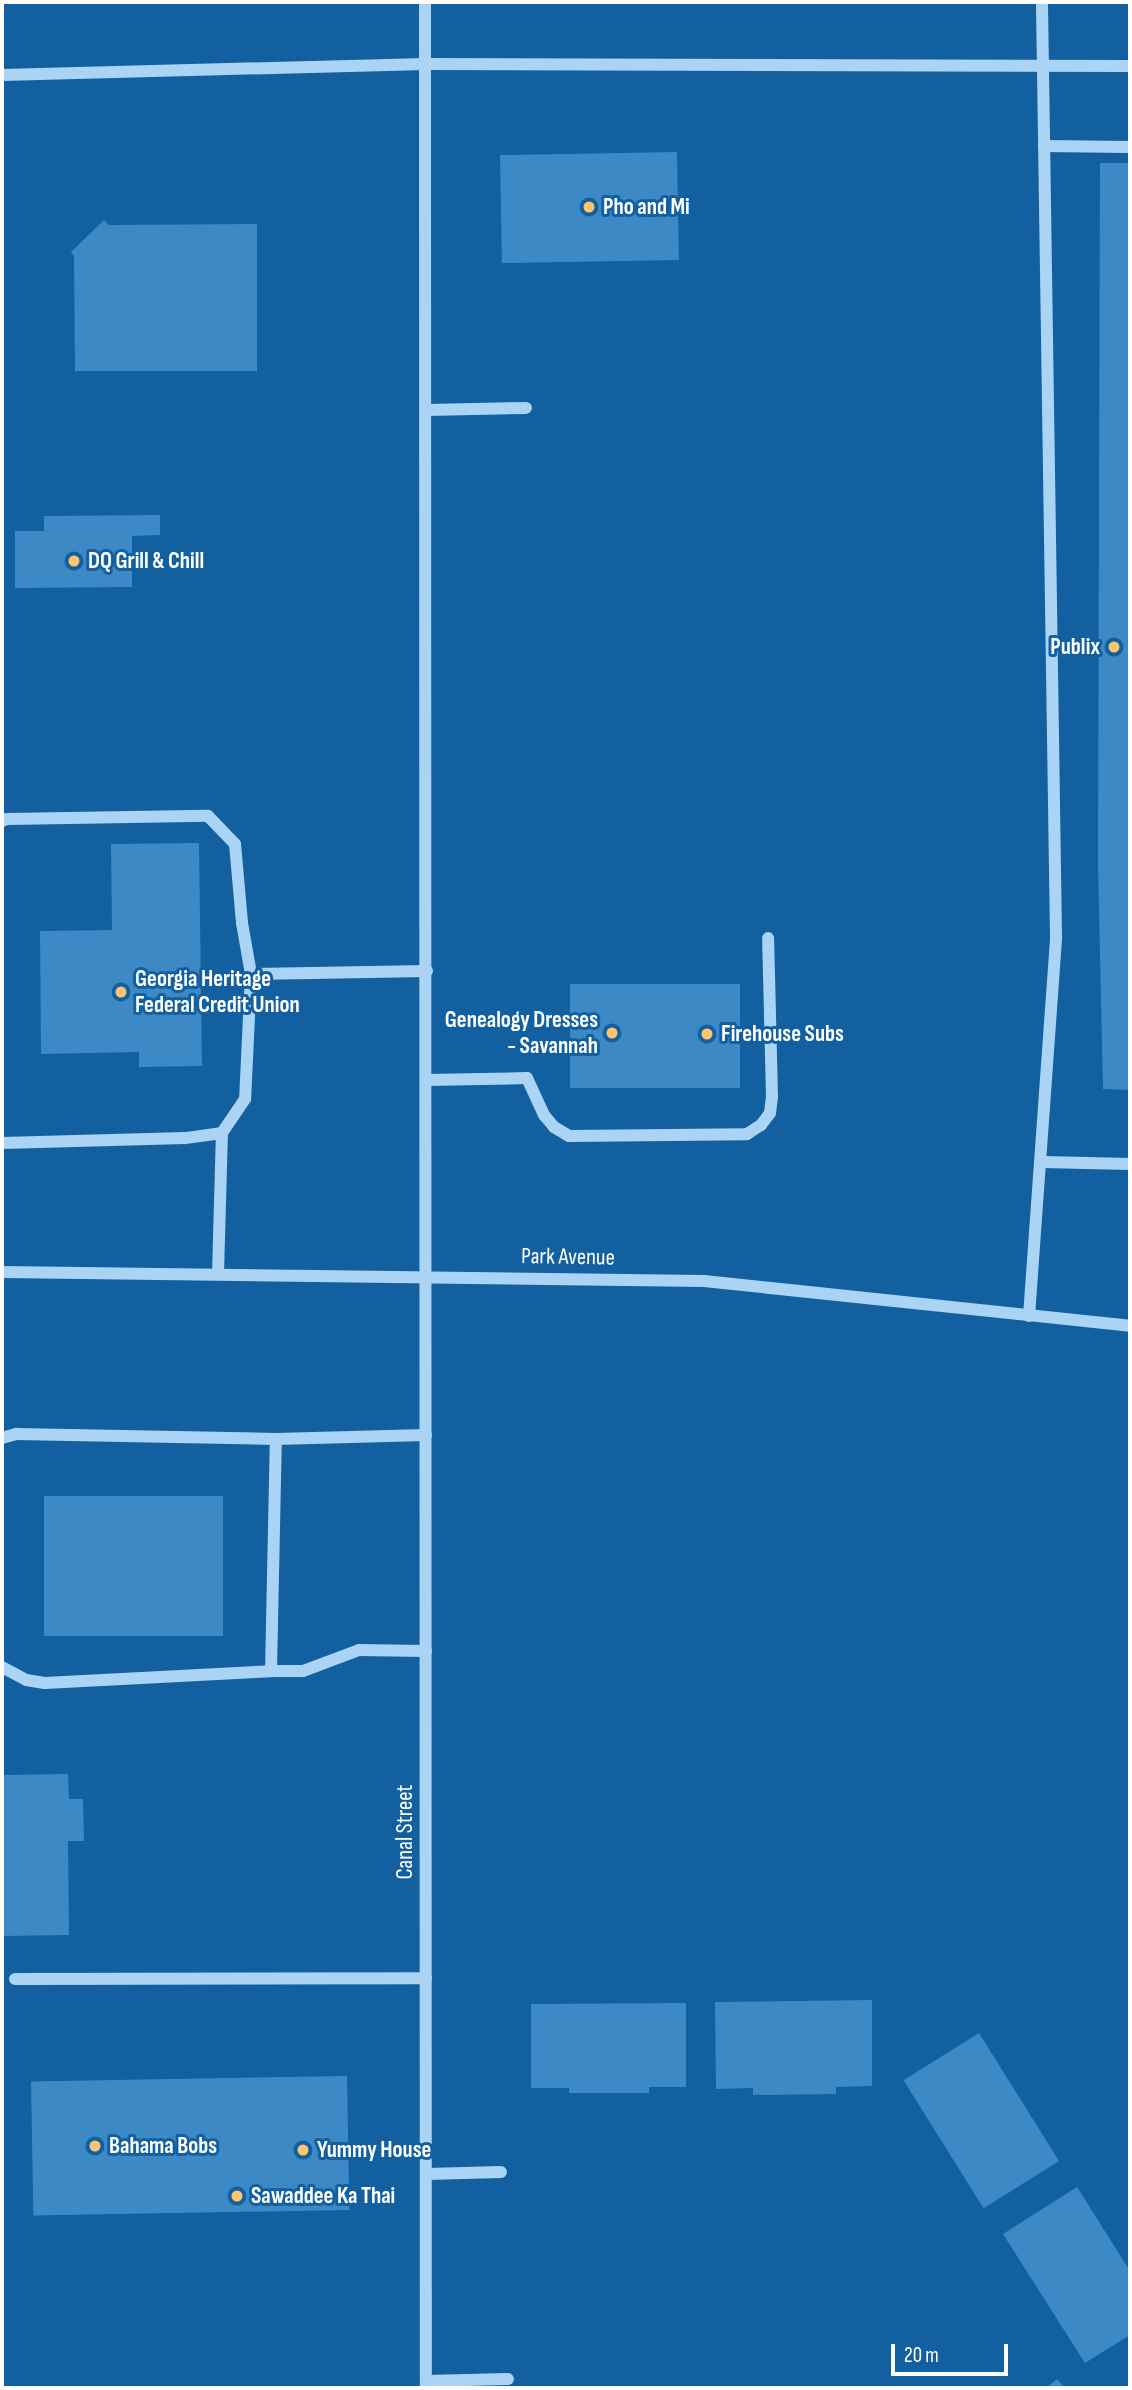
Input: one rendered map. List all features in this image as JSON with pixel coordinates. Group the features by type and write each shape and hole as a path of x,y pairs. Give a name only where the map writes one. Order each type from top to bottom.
{"street":[{"name":"Canal Street","path":"425,2 426,2385"},
{"path":"1029,1316 1056,937 1042,2"},
{"path":"2,75 426,64 1130,66"},
{"path":"1044,146 1130,147"},
{"path":"427,410 526,408"},
{"path":"2,821 208,816 234,844 251,974 245,1099 222,1133 218,1274"},
{"path":"427,1080 527,1078 544,1115 554,1127 569,1136 747,1134 761,1125 770,1113 772,1097 768,938"},
{"path":"251,974 426,971"},
{"path":"2,1143 185,1138 222,1133"},
{"path":"1041,1162 1130,1164"},
{"name":"Park Avenue","path":"2,1272 704,1281 1130,1326"},
{"path":"2,1438 16,1434 276,1439 426,1435"},
{"path":"271,1671 276,1439"},
{"path":"2,1667 26,1680 45,1683 303,1671 359,1650 426,1651"},
{"path":"15,1979 426,1978"},
{"path":"426,2174 501,2172"},
{"path":"426,2385 508,2379"}],"building":[{"name":"Pho and Mi","path":"677,152 679,260 502,263 500,155"},
{"path":"1100,163 1130,163 1130,1090 1103,1089 1098,863"},
{"path":"104,220 109,225 257,224 257,371 75,371 74,256 71,252"},
{"name":"DQ Grill & Chill","path":"160,515 160,535 132,536 132,587 15,588 15,531 44,531 44,516"},
{"name":"Georgia Heritage Federal Credit Union","path":"199,843 202,1066 139,1067 139,1052 41,1054 40,931 112,930 111,844"},
{"path":"570,984 740,984 740,1088 570,1088"},
{"path":"44,1496 223,1496 223,1636 44,1636"},
{"path":"68,1774 69,1799 83,1799 84,1841 68,1841 69,1935 2,1936 2,1775"},
{"path":"872,2000 872,2086 836,2087 836,2094 753,2095 753,2088 716,2089 715,2002"},
{"path":"686,2003 686,2087 649,2087 649,2093 569,2093 569,2088 531,2088 531,2004"},
{"path":"979,2033 1059,2161 984,2208 904,2080"},
{"path":"347,2076 349,2210 33,2215 31,2082"},
{"path":"1077,2187 1130,2271 1130,2335 1085,2363 1003,2234"},
{"path":"1057,2379 1065,2388 1046,2388"}],"place":[{"name":"Pho and Mi","path":"589,207"},
{"name":"DQ Grill & Chill","path":"74,561"},
{"name":"Publix","path":"1114,647"},
{"name":"Georgia Heritage Federal Credit Union","path":"121,992"},
{"name":"Genealogy Dresses - Savannah","path":"612,1033"},
{"name":"Firehouse Subs","path":"707,1034"},
{"name":"Bahama Bobs","path":"95,2146"},
{"name":"Yummy House","path":"303,2150"},
{"name":"Sawaddee Ka Thai","path":"237,2196"}]}
